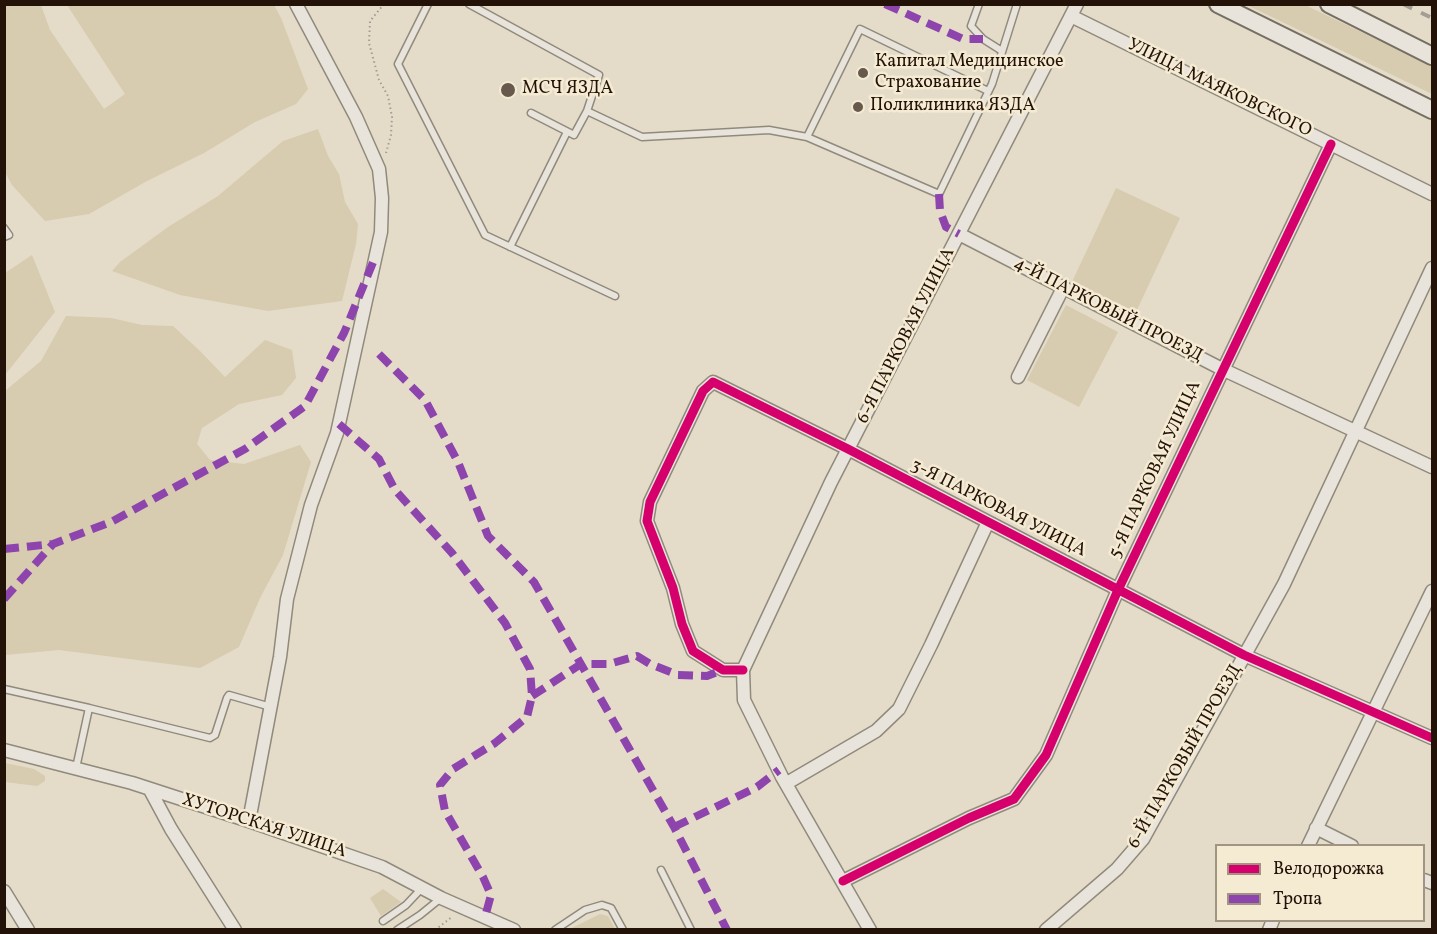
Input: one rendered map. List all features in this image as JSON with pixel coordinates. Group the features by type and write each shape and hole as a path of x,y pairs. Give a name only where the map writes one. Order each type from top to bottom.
{"main road":[{"path":"1218,4 1432,110"},
{"path":"1329,4 1432,56"}],"street":[{"path":"249,820 280,657 286,599 311,505 337,433 381,232 382,198 379,169 356,117 296,4"},
{"name":"УЛИЦА МАЯКОВСКОГО","path":"1074,10 1432,194"},
{"name":"6-Я ПАРКОВАЯ УЛИЦА","path":"743,670 848,449 1074,10"},
{"name":"5-Я ПАРКОВАЯ УЛИЦА","path":"843,881 969,818 1014,799 1046,755 1118,590 1331,144"},
{"name":"4-Й ПАРКОВЫЙ ПРОЕЗД","path":"959,234 1222,369 1432,467"},
{"path":"1244,655 1284,584 1432,268"},
{"path":"1018,377 1063,288"},
{"name":"3-Я ПАРКОВАЯ УЛИЦА","path":"743,670 723,670 693,651 682,624 673,588 647,520 650,502 693,411 703,391 713,382 848,449 1244,655 1374,710 1432,738"},
{"path":"787,783 876,731 899,709 988,522"},
{"path":"1309,844 1432,591"},
{"name":"6-Й ПАРКОВЫЙ ПРОЕЗД","path":"1046,930 1117,869 1143,839 1244,655"},
{"path":"743,670 744,700 787,783 870,930"},
{"name":"ХУТОРСКАЯ УЛИЦА","path":"4,750 132,783 249,820 382,867 441,898 514,930"},
{"path":"150,790 171,829 235,930"},
{"path":"1316,828 1348,844"},
{"path":"4,891 28,930"}],"lane":[{"path":"428,4 398,64 485,235 615,296"},
{"path":"469,4 599,75 587,111 574,135 531,113"},
{"path":"979,4 971,26 983,39 1002,51"},
{"path":"587,111 642,137 769,130 807,137 939,194 988,91 1017,4"},
{"path":"807,137 860,29 988,91"},
{"path":"510,247 567,132"},
{"path":"4,228 9,235 4,237"},
{"path":"4,689 210,738 215,735 229,695 271,707"},
{"path":"76,769 89,708"},
{"path":"661,870 691,930"},
{"path":"383,921 406,905 422,888"},
{"path":"397,930 441,898"},
{"path":"555,930 585,910 602,904 611,908 623,930"}],"path":[{"path":"379,169 391,135 392,117 388,96 379,80 369,43 370,21 384,4"},
{"path":"435,930 464,908"}],"shaded area":[{"path":"4,5 41,5 50,30 104,109 125,94 67,5 274,5 308,89 296,104 255,122 204,153 147,181 89,214 45,221 12,185 5,172"},
{"path":"1247,5 1305,5 1432,66 1432,94"},
{"path":"318,129 328,156 339,174 345,202 358,224 356,244 342,301 268,311 180,295 112,271 120,262 168,227 218,196 283,141"},
{"path":"1116,188 1180,218 1136,312 1072,282"},
{"path":"32,255 55,312 5,375 5,273"},
{"path":"1066,305 1118,332 1079,407 1027,380"},
{"path":"66,316 111,318 142,325 173,326 225,377 265,340 292,350 296,378 282,395 239,404 202,428 197,444 210,460 244,464 300,445 311,462 283,555 260,598 239,647 200,668 59,650 5,655 5,391 41,361"},
{"path":"5,763 34,769 45,776 45,781 37,786 5,782"},
{"path":"383,889 401,902 381,916 370,898"},
{"path":"600,914 608,916 615,929 570,929"}],"railway":[{"path":"1403,4 1432,18"}],"marked path":[{"path":"885,4 963,39 983,39"},
{"path":"939,194 940,211 946,227 959,234"},
{"path":"4,599 53,544 111,522 245,449 305,406 344,333 374,260"},
{"path":"379,354 425,400 458,462 488,536 534,582 674,827 727,930"},
{"path":"339,424 379,459 395,490 452,553 505,623 530,669 532,696 527,717 495,743 453,769 440,785 445,811 491,895 485,917"},
{"path":"4,549 53,544"},
{"path":"532,696 581,664 609,664 637,656 678,675 707,676 723,670"},
{"path":"674,827 757,787 779,770"}],"cycle path":[{"path":"843,881 969,818 1014,799 1046,755 1118,590 1331,144"},
{"path":"743,670 723,670 693,651 682,624 673,588 647,521 650,502 703,391 713,382 848,449 1244,655 1432,738"}],"place":[{"name":"Капитал Медицинское Страхование","path":"863,73"},
{"name":"МСЧ ЯЗДА","path":"508,90"},
{"name":"Поликлиника ЯЗДА","path":"858,107"}]}
